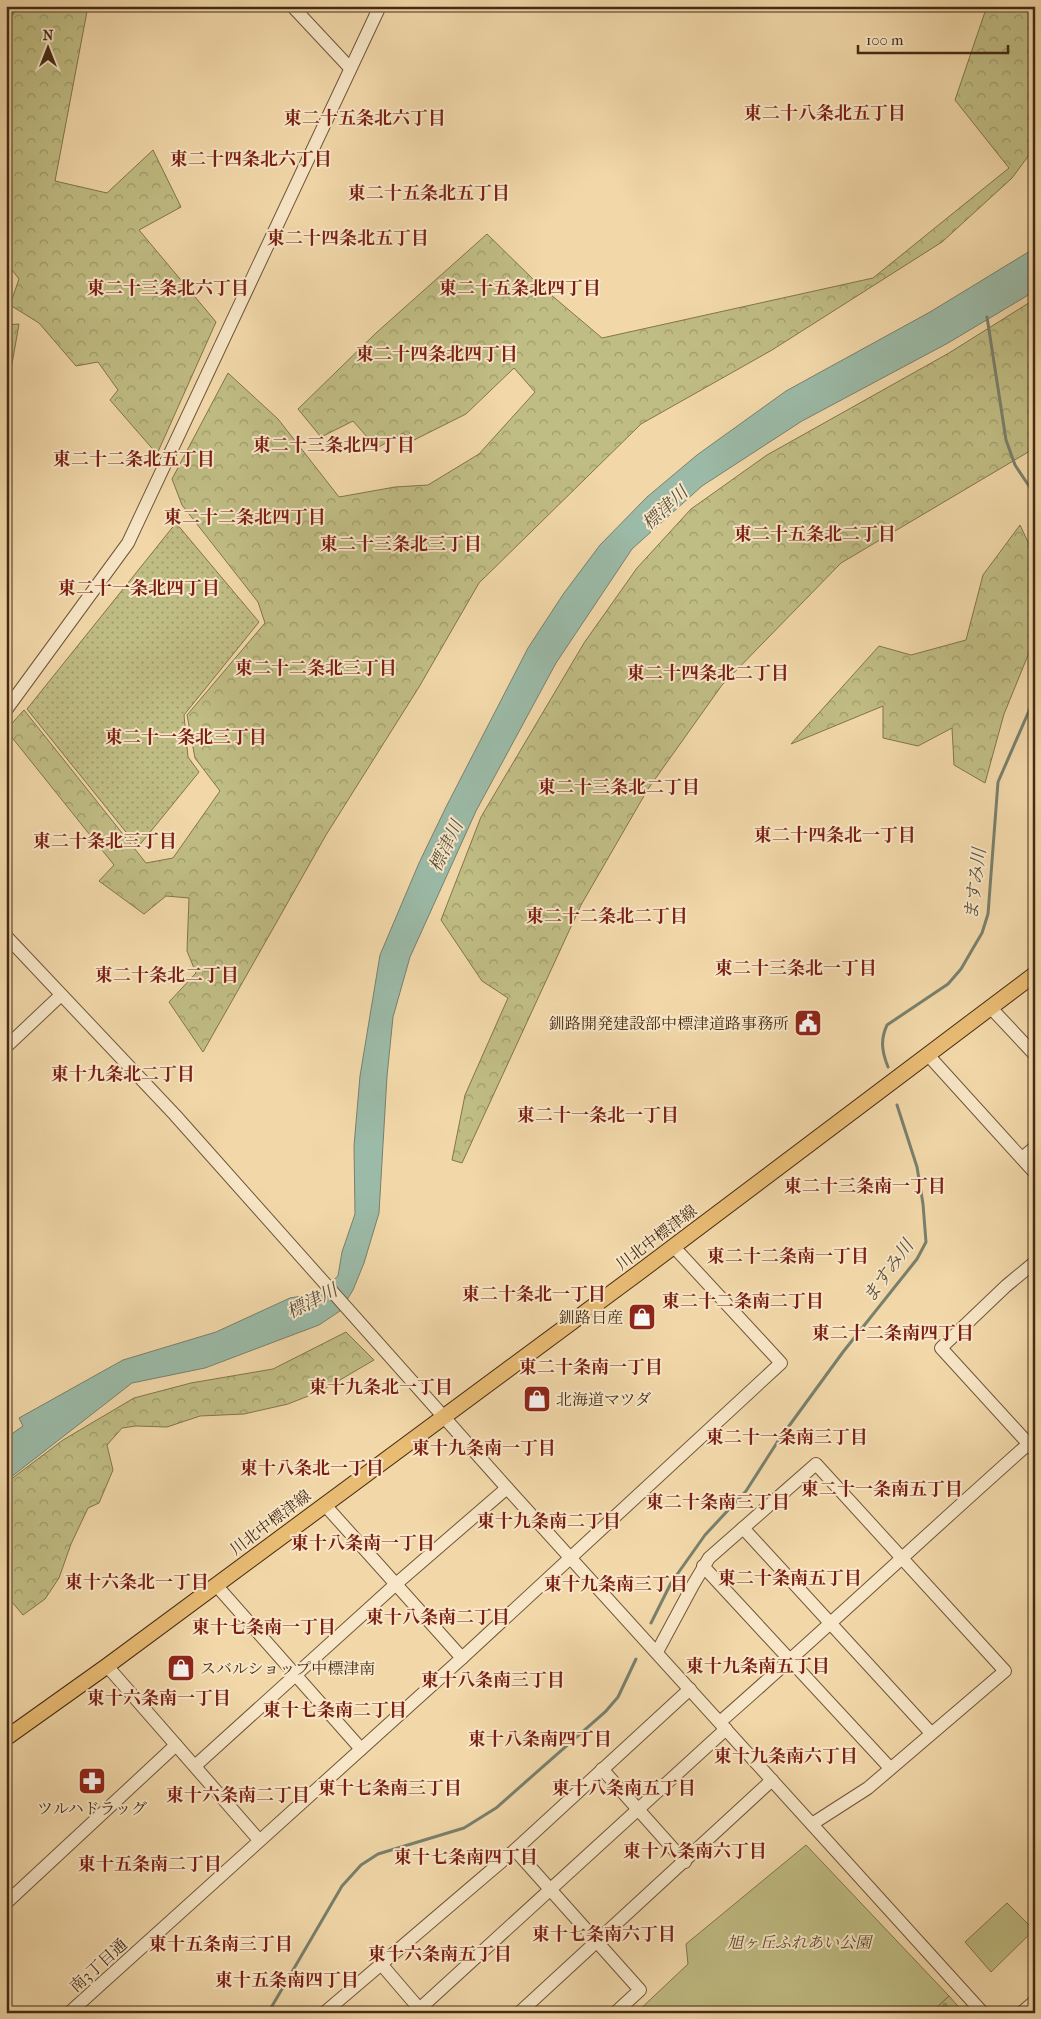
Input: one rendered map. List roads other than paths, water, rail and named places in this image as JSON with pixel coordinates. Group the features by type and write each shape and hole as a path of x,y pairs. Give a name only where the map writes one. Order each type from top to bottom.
{"main road":[{"name":"川北中標津線","path":"6,1738 107,1666 637,1274 1035,974"}],"street":[{"path":"292,6 350,68"},
{"path":"6,710 128,543 380,6"},
{"path":"6,936 175,1115 507,1488 983,2013"},
{"path":"6,1047 61,995"},
{"path":"991,1008 1035,1055"},
{"path":"928,1055 1035,1173"},
{"path":"1022,1158 1035,1147"},
{"name":"南3丁目通","path":"69,2013 462,1658 781,1363 673,1246"},
{"path":"381,1964 419,2011 637,1809 790,1660 902,1557 1033,1444 941,1348 1006,1286 1035,1262"},
{"path":"657,1652 709,1558 816,1464 1005,1671 868,1788 812,1824"},
{"path":"195,1766 396,1584 507,1488"},
{"path":"324,1504 462,1658"},
{"path":"743,1528 931,1733"},
{"path":"703,1566 890,1768"},
{"path":"216,1585 361,1749"},
{"path":"107,1666 259,1840"},
{"path":"324,2013 515,1850 690,1689"},
{"path":"6,1902 176,1745"},
{"path":"602,1770 684,1862"},
{"path":"519,2013 772,1780"},
{"path":"515,1850 640,1990 615,2013"},
{"path":"1021,2013 1035,2001"}],"water":[{"name":"標津川","path":"1035,248 1035,291 948,343 802,421 702,486 632,549 556,663 476,811 410,957 393,1017 387,1076 379,1213 364,1263 353,1290 340,1311 319,1325 205,1368 132,1383 6,1481 6,1438 23,1426 19,1418 123,1360 216,1332 290,1298 319,1293 338,1276 342,1252 355,1214 354,1146 360,1076 380,955 419,863 528,648 564,593 600,545 647,497 697,455 786,391 930,312"}],"waterway":[{"path":"6,22 18,6"},
{"name":"ますみ川","path":"987,317 1006,440 1015,465 1035,495"},
{"name":"ますみ川","path":"888,1067 883,1046 883,1036 887,1025 948,984 961,969 982,933 988,914 998,782 1035,697"},
{"name":"ますみ川","path":"651,1623 671,1583 705,1535 746,1491 778,1441 843,1352 917,1259 926,1242 923,1204 917,1167 897,1105"},
{"name":"ますみ川","path":"268,2013 342,1886 361,1865 378,1854 464,1828 496,1808 606,1711 618,1697 636,1659"}],"place":[{"name":"釧路開発建設部中標津道路事務所","path":"808,1023"},
{"name":"釧路日産","path":"642,1317"},
{"name":"北海道マツダ","path":"537,1399"},
{"name":"スバルショップ中標津南","path":"181,1668"},
{"name":"ツルハドラッグ","path":"92,1781"}],"district":[{"name":"東二十八条北五丁目","path":"825,113"},
{"name":"東二十五条北六丁目","path":"365,118"},
{"name":"東二十四条北六丁目","path":"251,159"},
{"name":"東二十五条北五丁目","path":"429,193"},
{"name":"東二十四条北五丁目","path":"348,238"},
{"name":"東二十三条北六丁目","path":"168,288"},
{"name":"東二十五条北四丁目","path":"520,288"},
{"name":"東二十四条北四丁目","path":"437,354"},
{"name":"東二十三条北四丁目","path":"334,445"},
{"name":"東二十二条北五丁目","path":"134,459"},
{"name":"東二十二条北四丁目","path":"245,517"},
{"name":"東二十五条北二丁目","path":"815,534"},
{"name":"東二十三条北三丁目","path":"401,544"},
{"name":"東二十一条北四丁目","path":"139,588"},
{"name":"東二十二条北三丁目","path":"316,668"},
{"name":"東二十四条北二丁目","path":"708,673"},
{"name":"東二十一条北三丁目","path":"186,737"},
{"name":"東二十三条北二丁目","path":"619,787"},
{"name":"東二十四条北一丁目","path":"835,835"},
{"name":"東二十条北三丁目","path":"105,841"},
{"name":"東二十二条北二丁目","path":"607,916"},
{"name":"東二十三条北一丁目","path":"796,968"},
{"name":"東二十条北二丁目","path":"167,975"},
{"name":"東十九条北二丁目","path":"123,1074"},
{"name":"東二十一条北一丁目","path":"598,1115"},
{"name":"東二十三条南一丁目","path":"865,1186"},
{"name":"東二十二条南一丁目","path":"788,1256"},
{"name":"東二十条北一丁目","path":"534,1294"},
{"name":"東二十二条南二丁目","path":"743,1301"},
{"name":"東二十二条南四丁目","path":"893,1333"},
{"name":"東二十条南一丁目","path":"591,1367"},
{"name":"東十九条北一丁目","path":"381,1387"},
{"name":"東二十一条南三丁目","path":"787,1437"},
{"name":"東十九条南一丁目","path":"484,1448"},
{"name":"東十八条北一丁目","path":"312,1468"},
{"name":"東二十一条南五丁目","path":"882,1489"},
{"name":"東二十条南三丁目","path":"718,1502"},
{"name":"東十九条南二丁目","path":"549,1521"},
{"name":"東十八条南一丁目","path":"363,1543"},
{"name":"東二十条南五丁目","path":"790,1578"},
{"name":"東十六条北一丁目","path":"137,1582"},
{"name":"東十九条南三丁目","path":"616,1584"},
{"name":"東十八条南二丁目","path":"438,1617"},
{"name":"東十七条南一丁目","path":"264,1627"},
{"name":"東十九条南五丁目","path":"758,1666"},
{"name":"東十八条南三丁目","path":"493,1680"},
{"name":"東十六条南一丁目","path":"159,1698"},
{"name":"東十七条南二丁目","path":"335,1710"},
{"name":"東十八条南四丁目","path":"540,1739"},
{"name":"東十九条南六丁目","path":"786,1756"},
{"name":"東十七条南三丁目","path":"390,1788"},
{"name":"東十八条南五丁目","path":"624,1788"},
{"name":"東十六条南二丁目","path":"238,1795"},
{"name":"東十八条南六丁目","path":"695,1851"},
{"name":"東十七条南四丁目","path":"466,1857"},
{"name":"東十五条南二丁目","path":"150,1864"},
{"name":"東十七条南六丁目","path":"604,1934"},
{"name":"東十五条南三丁目","path":"221,1944"},
{"name":"東十六条南五丁目","path":"440,1954"},
{"name":"東十五条南四丁目","path":"287,1980"}],"park label":[{"name":"旭ヶ丘ふれあい公園","path":"799,1942"}]}
